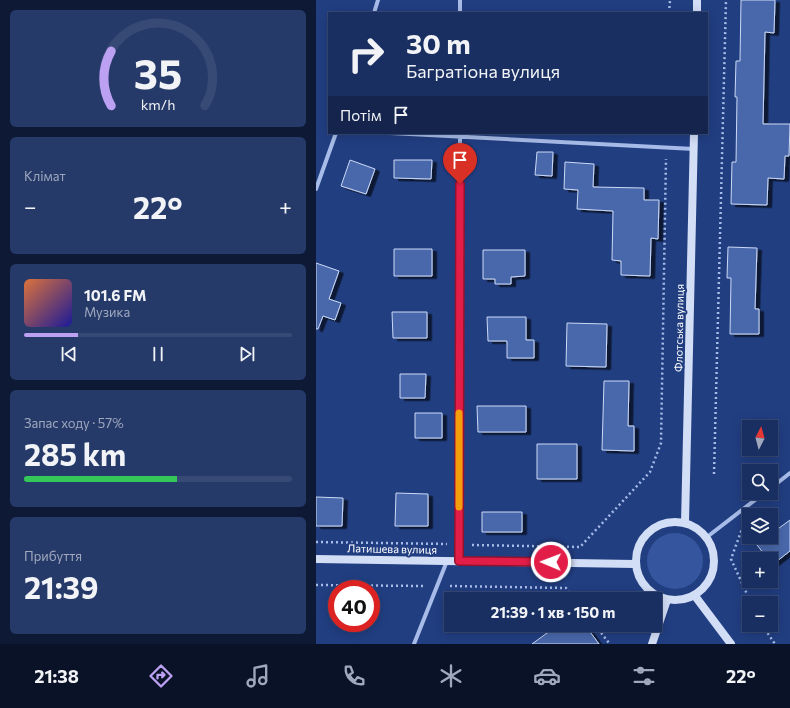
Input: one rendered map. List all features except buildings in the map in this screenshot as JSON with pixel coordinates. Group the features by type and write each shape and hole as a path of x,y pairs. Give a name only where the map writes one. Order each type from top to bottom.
{"street":[{"path":"374,12 378,0"},
{"path":"460,0 460,12"},
{"path":"697,0 697,12"},
{"path":"316,189 336,134"},
{"path":"425,134 694,149"},
{"name":"Флотська вулиця","path":"685,522 694,134"},
{"path":"459,561 460,135"},
{"path":"778,482 790,473"},
{"path":"707,537 755,500"},
{"path":"670,522 685,522 697,528 707,537 714,552 714,569 707,585 695,596 681,600 667,600 651,593 640,580 635,564 637,549 644,536 656,526 670,522"},
{"name":"Латишева вулиця","path":"316,559 635,564"},
{"path":"414,644 447,561"},
{"path":"695,596 731,644"},
{"path":"652,644 667,600"}],"path":[{"path":"669,12 670,0"},
{"path":"714,474 726,0"},
{"path":"316,542 580,547 650,472 661,443 667,147"},
{"path":"742,529 731,560 748,596"},
{"path":"566,588 569,592"},
{"path":"600,632 609,644"},
{"path":"767,632 775,644"}],"shaded area":[{"path":"675,533 690,538 698,546 703,561 698,576 690,584 675,589 660,584 652,576 647,561 652,546 660,538"}],"slow traffic":[{"path":"459,413 459,507"}],"route":[{"path":"460,184 459,561 551,562"}]}
